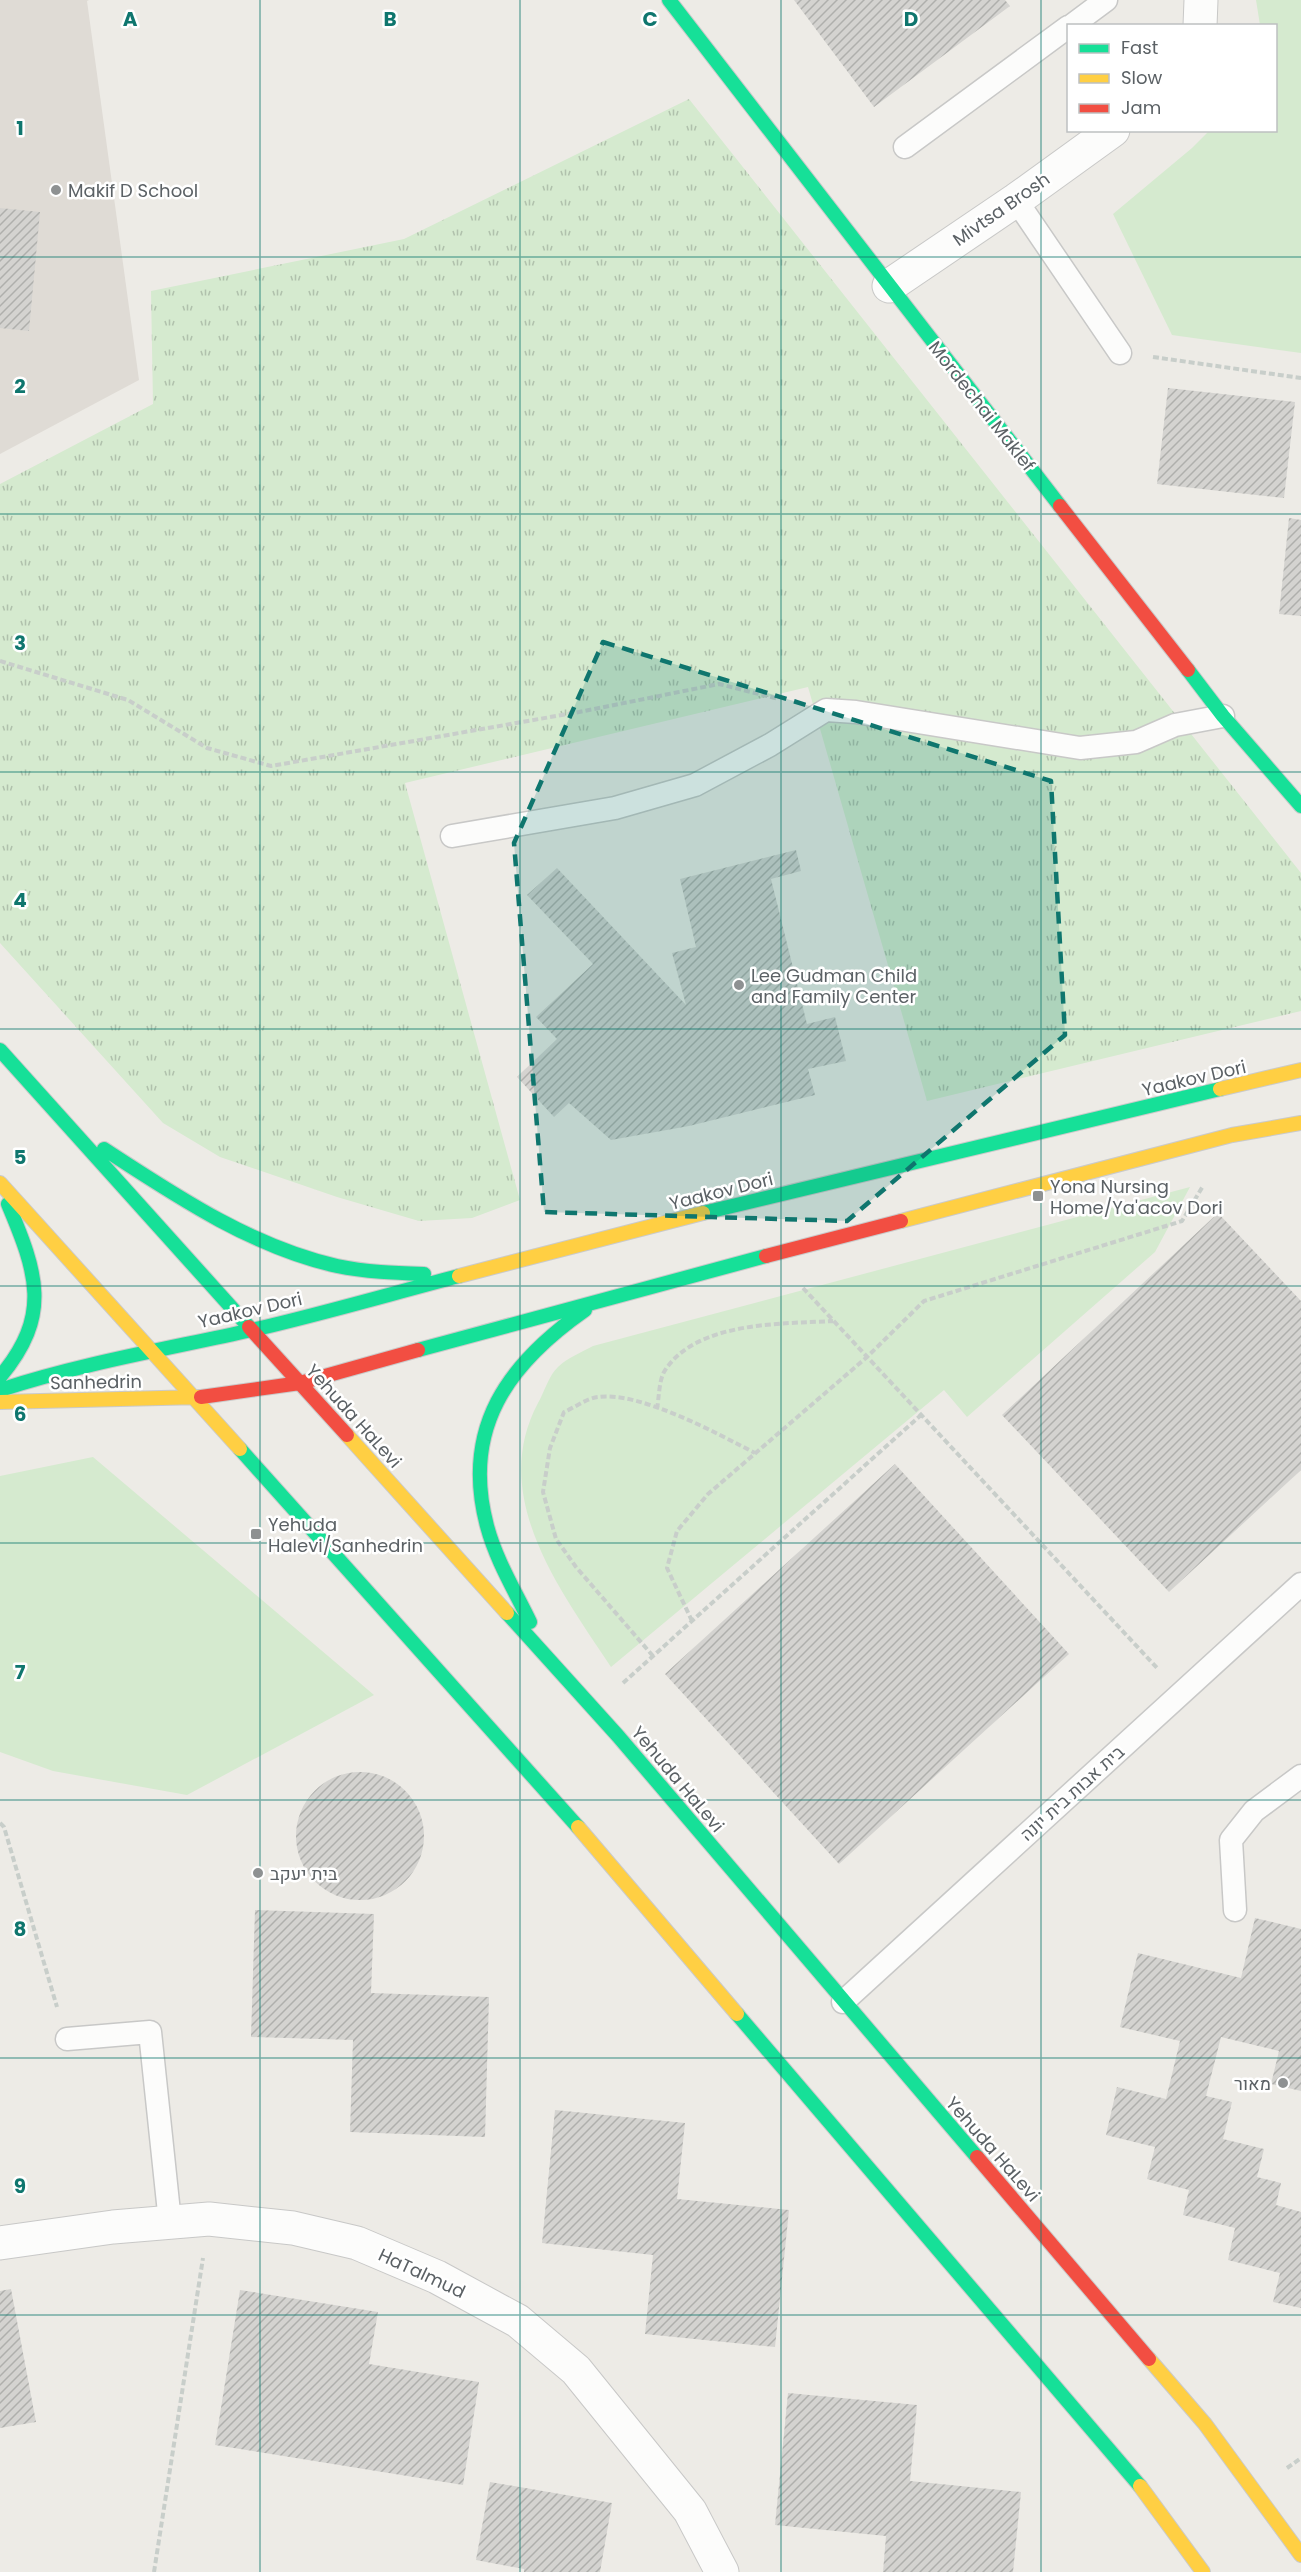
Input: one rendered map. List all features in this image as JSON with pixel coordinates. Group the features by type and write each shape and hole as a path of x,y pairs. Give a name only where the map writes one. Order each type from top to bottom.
{"main road":[{"name":"Mordechai Maklef","path":"669,0 1223,716 1301,806"},
{"name":"Yehuda HaLevi","path":"0,1050 594,1709 1205,2424 1301,2555"},
{"path":"1283,1076 1301,1064"},
{"name":"Yaakov Dori","path":"150,1350 252,1330 755,1200 1301,1070"},
{"path":"193,1398 300,1383 607,1297 1232,1135 1301,1124"},
{"path":"67,1125 177,1196 240,1231 294,1254 347,1270 398,1276 476,1272"},
{"path":"0,1185 551,1794 854,2153 1135,2479 1203,2572"},
{"path":"0,1185 33,1268 36,1294 34,1314 28,1332 14,1363 0,1377"},
{"path":"548,1659 502,1565 487,1527 482,1504 480,1457 487,1423 499,1392 522,1361 559,1327 607,1297"},
{"name":"Sanhedrin","path":"0,1390 52,1373 150,1350"},
{"name":"Sanhedrin","path":"0,1402 193,1398"}],"street":[{"path":"1200,24 1201,0"},
{"name":"Mivtsa Brosh","path":"889,286 1016,200 1110,132"},
{"name":"HaTalmud","path":"0,2243 113,2227 209,2219 293,2228 357,2243 437,2277 518,2321 576,2370 690,2511 722,2572"}],"lane":[{"path":"905,147 1074,17 1106,0"},
{"path":"1016,200 1120,353"},
{"path":"452,836 615,808 695,785 770,745 826,710 856,712 1080,748 1136,742 1175,724 1223,716"},
{"name":"בית אבות בית יונה","path":"843,2002 1301,1584"},
{"path":"1235,1910 1231,1840 1254,1811 1301,1776"},
{"path":"67,2039 150,2032 170,2222"}],"path":[{"path":"1120,353 1301,378"},
{"path":"0,661 128,700 207,748 271,766 579,712 719,684 826,710"},
{"path":"692,1621 667,1568 677,1531 708,1494 867,1357 924,1301 1182,1221 1232,1135"},
{"path":"771,1255 1180,1694"},
{"path":"657,1409 663,1373 687,1348 720,1332 833,1321"},
{"path":"652,1656 556,1539 543,1492 550,1448 564,1412 597,1397 627,1399 696,1422 755,1453"},
{"path":"594,1709 921,1415"},
{"path":"0,1823 4,1827 67,2039"},
{"path":"154,2572 209,2219"}],"highlighted area":[{"path":"603,642 1051,781 1065,1035 847,1221 544,1212 514,843"}],"shaded area":[{"name":"Makif D School","path":"0,0 89,0 87,1 139,380 0,454"}],"green space":[{"path":"1256,0 1301,0 1301,353 1172,335 1113,214 1208,132 1277,132 1277,24 1260,24"},
{"path":"689,99 1301,873 1301,1011 927,1101 808,687 405,783 520,1200 472,1218 419,1221 337,1197 220,1157 163,1123 0,943 0,484 153,404 151,291 404,239"},
{"path":"1190,1187 1155,1252 967,1417 944,1390 611,1667 571,1607 553,1575 537,1542 526,1508 521,1473 525,1438 549,1379 562,1364 593,1346"},
{"path":"93,1457 374,1695 187,1795 53,1771 0,1752 0,1476"}],"building":[{"path":"794,0 1005,0 1010,6 874,107"},
{"path":"0,208 40,212 29,331 0,328"},
{"path":"1168,388 1295,402 1284,498 1157,484"},
{"path":"1289,518 1301,520 1301,616 1279,614"},
{"name":"Lee Gudman Child and Family Center","path":"796,850 801,871 771,879 807,1024 835,1017 846,1061 808,1069 815,1095 689,1126 611,1140 569,1103 554,1117 517,1077 557,1039 536,1017 593,964 527,895 557,868 686,1005 672,953 696,947 680,879"},
{"path":"1218,1213 1301,1301 1301,1470 1169,1592 1002,1415"},
{"path":"895,1464 1069,1654 839,1864 665,1674"},
{"path":"360,1772 384,1777 405,1791 419,1812 424,1836 419,1860 405,1881 384,1895 360,1900 336,1895 315,1881 301,1860 296,1836 301,1812 315,1791 336,1777"},
{"path":"255,1910 374,1914 371,1993 489,1997 485,2137 350,2132 353,2040 251,2037"},
{"path":"1255,1918 1301,1929 1301,2091 1271,2084 1279,2051 1221,2037 1206,2096 1232,2102 1223,2139 1264,2149 1257,2177 1281,2183 1276,2205 1301,2212 1301,2308 1273,2302 1280,2273 1228,2260 1235,2228 1183,2215 1189,2190 1147,2179 1155,2147 1106,2135 1117,2087 1166,2099 1180,2041 1120,2027 1138,1953 1241,1978"},
{"path":"555,2110 685,2123 677,2199 789,2210 775,2347 645,2334 653,2255 542,2243"},
{"path":"11,2289 36,2422 0,2428 0,2291"},
{"path":"240,2290 378,2312 369,2364 479,2382 463,2485 215,2445"},
{"path":"788,2393 917,2405 910,2481 1021,2492 1013,2572 883,2572 886,2536 775,2525"},
{"path":"490,2482 612,2503 600,2572 524,2572 524,2569 476,2560"}],"traffic: fast":[{"path":"669,0 1060,506"},
{"path":"1188,670 1223,716 1301,806"},
{"path":"0,1050 249,1327"},
{"path":"703,1213 1220,1089"},
{"path":"104,1149 187,1202 275,1246 337,1266 380,1272 424,1274"},
{"path":"0,1377 16,1355 27,1334 33,1313 34,1293 26,1251 8,1204"},
{"path":"418,1350 766,1256"},
{"path":"0,1390 94,1364 278,1324 459,1276"},
{"path":"530,1622 501,1563 487,1526 481,1491 481,1458 486,1429 497,1402 513,1376 534,1353 585,1310"},
{"path":"240,1449 578,1827"},
{"path":"507,1613 618,1736 977,2157"},
{"path":"737,2014 1140,2486"}],"traffic: slow":[{"path":"1220,1089 1301,1070"},
{"path":"901,1221 1232,1135 1301,1123"},
{"path":"0,1183 240,1449"},
{"path":"459,1276 703,1213"},
{"path":"0,1402 201,1397"},
{"path":"347,1435 507,1613"},
{"path":"578,1827 737,2014"},
{"path":"1149,2359 1205,2424 1301,2555"},
{"path":"1140,2486 1203,2572"}],"traffic: jam":[{"path":"1060,506 1188,670"},
{"path":"766,1256 901,1221"},
{"path":"249,1327 347,1435"},
{"path":"201,1397 300,1383 418,1350"},
{"path":"977,2157 1149,2359"}],"place":[{"name":"Makif D School","path":"56,190"},
{"name":"Lee Gudman Child and Family Center","path":"739,985"},
{"name":"Yona Nursing Home/Ya'acov Dori","path":"1038,1196"},
{"name":"Yehuda Halevi/Sanhedrin","path":"256,1534"},
{"name":"בית יעקב","path":"258,1873"},
{"name":"מאור","path":"1283,2083"}]}
